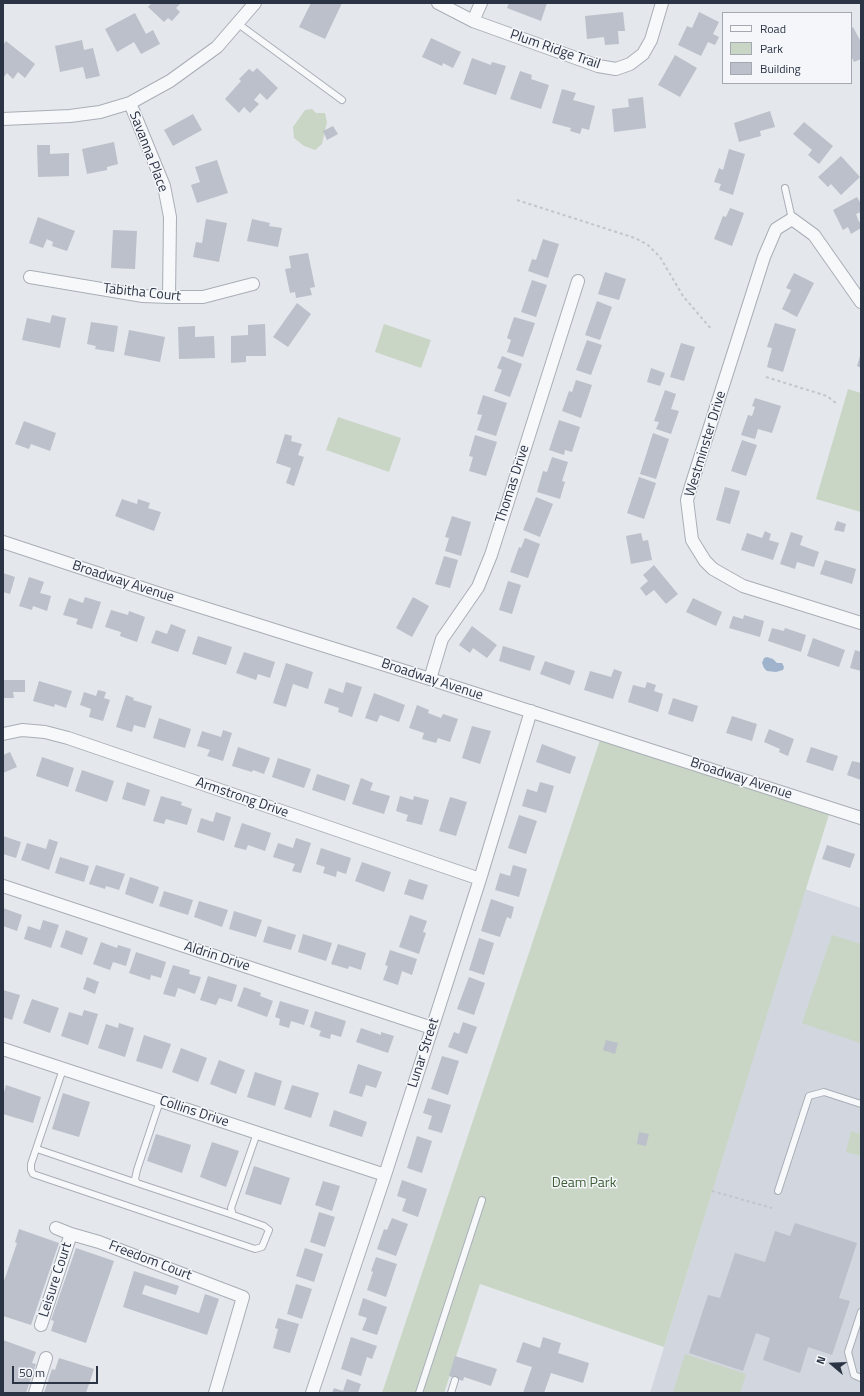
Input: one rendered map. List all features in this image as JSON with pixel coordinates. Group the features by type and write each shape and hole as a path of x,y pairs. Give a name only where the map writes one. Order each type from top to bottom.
{"street":[{"path":"3,119 70,116 92,113 130,103 170,81 218,47 255,3"},
{"name":"Plum Ridge Trail","path":"438,3 473,21 598,66 616,69 630,64 643,54 651,40 662,3"},
{"path":"473,21 481,3"},
{"name":"Savanna Place","path":"130,103 164,186 170,217 169,297"},
{"path":"792,219 814,235 861,302"},
{"name":"Westminster Drive","path":"792,219 776,229 764,257 690,486 687,500 691,535 692,540 705,561 713,569 743,586 861,624"},
{"name":"Tabitha Court","path":"30,278 143,296 169,297 202,297 252,284"},
{"name":"Thomas Drive","path":"430,679 442,639 478,587 491,554 578,281"},
{"name":"Broadway Avenue","path":"3,542 861,818"},
{"name":"Lunar Street","path":"312,1393 385,1175 480,879 531,712"},
{"name":"Armstrong Drive","path":"3,734 22,730 45,732 68,738 480,879"},
{"name":"Aldrin Drive","path":"3,886 432,1028"},
{"name":"Collins Drive","path":"3,1049 385,1175"},
{"name":"Freedom Court","path":"56,1228 99,1242 244,1296 215,1393"},
{"name":"Leisure Court","path":"41,1325 71,1234"},
{"path":"35,1393 46,1358"}],"lane":[{"path":"238,23 342,100"},
{"path":"785,188 792,219"},
{"path":"37,1149 233,1215 264,1226 269,1230 262,1247 255,1249 33,1174 31,1164 63,1069"},
{"path":"778,1191 809,1096 824,1092 861,1104"},
{"path":"137,1183 135,1179 137,1170 160,1101"},
{"path":"233,1215 231,1208 257,1133"},
{"path":"419,1393 482,1200"},
{"path":"861,1312 848,1352 854,1375 861,1378"},
{"path":"451,1393 455,1380"}],"path":[{"path":"517,200 635,238 648,245 660,257 683,296 712,330"},
{"path":"766,376 826,396 837,404"},
{"path":"712,1191 772,1208"}],"shaded area":[{"path":"805,889 861,908 861,1393 650,1393"}],"green space":[{"path":"312,109 316,113 325,113 327,122 322,144 315,150 304,146 294,138 293,127 305,110"},
{"path":"384,324 431,340 421,368 375,352"},
{"path":"848,389 861,393 861,512 816,499"},
{"path":"338,417 401,438 389,472 326,450"},
{"name":"Deam Park","path":"602,734 831,808 664,1347 480,1284 444,1393 382,1393"},
{"path":"832,935 861,944 860,1043 802,1023"},
{"path":"851,1131 861,1134 861,1156 846,1152"},
{"path":"685,1354 746,1374 740,1393 673,1393"}],"water":[{"path":"767,657 773,659 777,663 782,663 784,667 783,670 776,672 767,671 762,663 764,658"}],"building":[{"path":"152,3 181,3 176,8 180,12 172,21 168,18 164,22 148,7"},
{"path":"311,3 342,3 325,39 299,27"},
{"path":"509,3 547,3 541,21 507,8"},
{"path":"623,12 625,31 618,31 619,44 605,45 604,37 587,39 585,16"},
{"path":"699,12 719,22 713,34 719,37 715,45 708,42 701,56 678,45 687,26 692,28"},
{"path":"135,13 146,34 153,30 160,44 141,54 134,42 117,52 105,29"},
{"path":"853,27 861,42 861,59 854,62 852,58"},
{"path":"431,38 461,52 453,68 443,63 442,66 422,57"},
{"path":"82,40 84,50 93,48 100,76 86,79 83,67 60,72 55,46"},
{"path":"6,41 35,64 25,78 18,72 13,79 7,73 3,78 3,45"},
{"path":"675,55 697,68 680,97 658,85"},
{"path":"472,58 491,65 492,62 506,66 496,95 463,84"},
{"path":"257,68 278,88 267,100 260,93 254,100 259,104 250,113 244,107 239,113 225,99 241,81 239,79 249,69 253,72"},
{"path":"520,71 532,75 531,79 549,85 541,109 510,99"},
{"path":"562,89 576,93 573,100 595,106 589,130 582,128 580,134 570,131 571,128 552,123"},
{"path":"643,97 646,128 614,132 612,109 629,107 628,99"},
{"path":"770,111 775,127 760,131 761,136 739,142 734,123"},
{"path":"193,114 202,130 173,146 164,130"},
{"path":"804,122 833,146 819,164 808,155 812,150 793,134"},
{"path":"333,126 338,134 327,140 323,131"},
{"path":"114,142 118,164 107,167 107,170 87,174 82,149"},
{"path":"37,145 50,145 50,154 69,153 69,176 38,177"},
{"path":"729,149 745,154 733,195 719,190 721,184 714,182 719,168 723,170"},
{"path":"841,156 860,177 841,195 831,184 828,187 818,177"},
{"path":"217,160 228,193 197,203 191,185 200,182 195,167"},
{"path":"857,197 861,204 861,212 856,214 859,222 861,221 861,228 851,234 848,227 843,230 833,210"},
{"path":"730,208 744,213 732,246 714,239 723,216 726,217"},
{"path":"38,217 75,231 67,251 52,246 53,242 47,239 43,248 29,243"},
{"path":"206,219 227,223 219,262 193,257 196,242 202,243"},
{"path":"252,219 270,223 269,226 282,228 278,247 247,241"},
{"path":"113,230 137,231 135,269 111,268"},
{"path":"543,239 559,244 548,278 528,271 532,259 536,260"},
{"path":"308,253 315,287 310,288 312,295 296,298 295,292 290,293 285,269 291,268 289,256"},
{"path":"605,272 626,279 619,300 598,294"},
{"path":"794,273 814,283 797,317 782,309 791,290 786,288"},
{"path":"532,280 547,285 536,317 521,312"},
{"path":"597,301 612,307 600,340 585,335"},
{"path":"297,303 311,314 288,347 273,337"},
{"path":"52,315 66,318 60,348 22,340 27,318 50,323"},
{"path":"514,317 535,323 523,357 507,352 511,340 507,338"},
{"path":"91,322 118,326 114,352 95,349 96,346 87,344"},
{"path":"775,323 796,329 783,372 767,367 772,348 767,347"},
{"path":"265,324 266,356 246,356 246,362 231,363 231,336 248,335 248,325"},
{"path":"195,326 195,337 214,336 215,358 179,359 178,327"},
{"path":"129,330 165,337 160,362 124,355"},
{"path":"587,340 602,345 591,375 576,370"},
{"path":"681,343 695,347 684,381 670,377"},
{"path":"861,353 861,368 857,366"},
{"path":"502,356 522,364 510,397 494,391 502,370 497,368"},
{"path":"651,368 665,373 660,386 647,382"},
{"path":"576,380 592,385 581,418 562,411 569,391 572,392"},
{"path":"665,390 676,394 671,409 679,411 671,434 656,429 659,422 654,421"},
{"path":"483,395 507,403 496,436 477,430 482,415 477,414"},
{"path":"755,398 781,406 772,433 758,429 755,439 741,435 748,415 752,416 755,407 752,406"},
{"path":"559,420 580,427 572,452 565,450 564,455 549,450"},
{"path":"24,421 56,433 50,451 31,444 29,449 15,444"},
{"path":"653,433 669,439 656,479 640,474"},
{"path":"285,434 292,436 291,441 302,444 298,455 304,457 294,486 286,483 291,468 276,463"},
{"path":"475,435 497,442 486,476 469,471 473,457 469,456"},
{"path":"742,440 757,445 746,476 731,471"},
{"path":"552,457 568,462 562,481 565,482 560,499 537,492 543,471 547,472"},
{"path":"639,477 656,483 644,519 627,513"},
{"path":"725,487 740,491 730,524 716,520"},
{"path":"536,497 553,504 540,537 523,530"},
{"path":"122,499 137,504 138,499 150,503 148,508 161,512 154,531 115,516"},
{"path":"452,516 471,522 461,556 445,551 449,538 445,537"},
{"path":"837,521 846,524 844,532 834,530"},
{"path":"765,531 771,534 769,540 779,543 773,560 741,550 747,533 762,538"},
{"path":"791,532 803,536 800,545 819,552 814,567 797,562 795,569 780,564"},
{"path":"641,533 643,541 648,540 652,560 631,564 626,536"},
{"path":"525,538 540,544 528,578 510,572 519,547 521,548"},
{"path":"444,556 458,560 450,588 435,584"},
{"path":"825,560 856,569 852,584 820,574"},
{"path":"654,565 678,594 666,604 654,590 646,596 640,588 648,581 643,575"},
{"path":"3,573 15,577 10,594 3,592"},
{"path":"29,577 44,582 40,593 51,596 47,611 33,606 32,610 19,606"},
{"path":"508,581 521,585 512,614 499,610"},
{"path":"85,597 101,602 92,629 76,624 78,619 63,615 69,598 83,603"},
{"path":"413,597 429,606 412,637 396,628"},
{"path":"693,598 722,612 716,626 686,612"},
{"path":"111,610 128,615 129,611 145,617 137,642 120,636 121,632 105,627"},
{"path":"744,615 764,621 760,637 729,628 733,616 743,619"},
{"path":"171,624 186,630 178,652 151,643 156,630 167,634"},
{"path":"472,626 497,645 487,658 473,648 470,653 459,645"},
{"path":"772,628 784,631 785,628 806,635 801,652 768,641"},
{"path":"198,636 232,647 226,665 192,654"},
{"path":"813,638 845,650 839,667 807,656"},
{"path":"503,646 535,656 530,671 499,661"},
{"path":"855,650 861,652 861,671 850,668"},
{"path":"244,652 275,662 270,678 258,674 256,680 236,673"},
{"path":"545,661 575,671 570,685 540,674"},
{"path":"286,663 313,672 308,689 293,684 286,707 273,703"},
{"path":"614,669 622,672 613,699 584,690 590,671 611,677"},
{"path":"3,677 4,680 25,680 25,692 13,692 14,698 3,698"},
{"path":"39,681 72,691 66,708 55,704 54,707 33,701"},
{"path":"346,682 362,687 352,717 338,712 339,708 324,703 329,688 343,693"},
{"path":"647,682 656,685 654,691 663,694 658,712 628,702 633,685 645,688"},
{"path":"98,690 106,692 104,698 110,700 103,721 89,717 91,709 80,705 84,692 96,696"},
{"path":"374,693 405,705 399,722 380,715 377,722 365,718"},
{"path":"126,695 134,698 133,700 152,706 145,728 134,725 132,732 116,727"},
{"path":"673,698 698,706 693,722 668,714"},
{"path":"417,705 429,710 428,713 441,718 443,714 458,719 450,742 438,738 436,743 422,739 424,733 409,728"},
{"path":"732,716 757,724 752,741 726,733"},
{"path":"159,718 191,729 185,748 153,738"},
{"path":"472,726 491,731 480,764 462,758"},
{"path":"769,729 794,739 788,756 779,752 780,749 764,742"},
{"path":"223,730 232,733 223,761 207,756 210,750 197,746 202,731 221,737"},
{"path":"542,744 576,757 570,774 536,762"},
{"path":"238,747 270,758 264,774 253,770 252,772 232,766"},
{"path":"811,747 838,756 833,771 806,762"},
{"path":"10,752 17,767 3,773 3,755"},
{"path":"42,757 74,768 68,787 36,776"},
{"path":"278,758 311,769 304,788 272,777"},
{"path":"852,761 861,763 861,780 847,775"},
{"path":"82,770 114,781 107,802 75,791"},
{"path":"317,774 350,785 345,801 312,790"},
{"path":"361,778 373,783 370,790 390,796 384,814 352,804"},
{"path":"127,782 150,790 145,806 122,799"},
{"path":"540,782 554,786 546,813 522,806 527,789 537,792"},
{"path":"161,796 182,802 181,805 192,809 187,825 166,819 164,824 153,821"},
{"path":"400,796 413,800 414,796 429,800 422,825 406,821 408,815 396,811"},
{"path":"450,797 467,802 456,836 439,831"},
{"path":"216,812 231,817 224,841 197,832 201,818 213,822"},
{"path":"519,815 537,821 526,854 508,848"},
{"path":"242,823 271,833 265,851 248,845 246,850 234,847"},
{"path":"3,836 21,842 16,858 3,854"},
{"path":"296,838 311,843 301,873 292,871 295,864 273,857 278,843 293,848"},
{"path":"49,839 58,842 49,870 21,860 27,843 46,849"},
{"path":"827,845 855,854 850,868 822,859"},
{"path":"321,848 351,858 346,874 337,871 336,877 323,873 325,867 316,864"},
{"path":"60,857 89,866 84,882 55,873"},
{"path":"362,862 391,872 384,892 355,881"},
{"path":"96,865 125,874 119,890 106,886 105,889 89,884"},
{"path":"513,865 527,869 519,897 495,890 500,873 510,876"},
{"path":"130,877 159,887 153,904 125,894"},
{"path":"409,879 428,885 423,900 404,894"},
{"path":"164,891 193,900 188,915 159,906"},
{"path":"491,899 514,907 511,919 507,917 500,937 481,931"},
{"path":"199,901 228,910 222,927 194,917"},
{"path":"3,908 22,915 17,931 3,926"},
{"path":"234,911 262,920 256,937 229,929"},
{"path":"410,915 427,921 423,932 426,933 419,954 399,947"},
{"path":"43,920 59,925 51,948 24,939 28,926 40,930"},
{"path":"268,926 296,935 291,950 263,942"},
{"path":"66,930 88,938 82,955 60,947"},
{"path":"303,934 332,943 326,961 298,952"},
{"path":"479,938 494,943 484,975 469,970"},
{"path":"101,942 117,948 118,945 131,949 126,966 113,962 110,970 93,964"},
{"path":"338,944 366,953 361,970 349,966 348,969 331,964"},
{"path":"390,950 417,959 412,975 402,971 398,985 383,980 388,966 385,965"},
{"path":"136,952 166,962 161,978 151,975 150,980 129,973"},
{"path":"173,965 190,970 189,974 201,977 195,994 178,988 175,997 163,994"},
{"path":"208,976 237,985 232,1002 219,998 216,1005 200,1000"},
{"path":"87,977 99,982 95,994 83,989"},
{"path":"469,977 485,983 474,1015 457,1009"},
{"path":"244,987 261,993 260,996 273,1001 267,1017 237,1006"},
{"path":"3,990 20,995 12,1020 3,1017"},
{"path":"32,999 59,1008 50,1033 23,1023"},
{"path":"280,1001 309,1010 304,1025 291,1021 289,1028 279,1025 280,1019 275,1017"},
{"path":"84,1010 98,1014 88,1045 61,1036 69,1012 82,1016"},
{"path":"315,1011 346,1021 341,1037 331,1034 330,1039 319,1036 321,1031 310,1027"},
{"path":"463,1022 477,1027 467,1054 448,1047 454,1032 459,1034"},
{"path":"119,1023 134,1028 125,1057 98,1048 106,1024 118,1028"},
{"path":"361,1028 381,1035 381,1032 394,1036 388,1053 356,1042"},
{"path":"144,1035 171,1044 162,1069 136,1061"},
{"path":"606,1040 618,1043 615,1054 603,1050"},
{"path":"181,1048 207,1058 198,1082 172,1072"},
{"path":"442,1056 459,1061 448,1095 431,1089"},
{"path":"219,1060 245,1070 236,1094 210,1084"},
{"path":"358,1064 382,1072 376,1088 366,1085 362,1097 349,1093"},
{"path":"255,1072 282,1081 275,1106 247,1097"},
{"path":"6,1085 41,1097 33,1123 3,1114 3,1096"},
{"path":"292,1085 319,1093 311,1118 284,1109"},
{"path":"63,1093 90,1102 79,1137 52,1129"},
{"path":"428,1098 451,1105 442,1133 428,1129 432,1116 423,1113"},
{"path":"334,1110 367,1122 362,1137 329,1126"},
{"path":"639,1132 649,1134 646,1146 637,1144"},
{"path":"156,1134 191,1145 182,1173 147,1161"},
{"path":"417,1136 432,1141 422,1173 407,1168"},
{"path":"212,1142 239,1151 226,1187 200,1177"},
{"path":"254,1166 290,1178 281,1205 245,1194"},
{"path":"402,1180 427,1189 418,1217 402,1211 406,1199 397,1196"},
{"path":"323,1181 340,1186 332,1211 315,1205"},
{"path":"319,1212 335,1217 325,1247 310,1242"},
{"path":"392,1218 408,1224 396,1256 377,1249 384,1229 387,1230"},
{"path":"795,1223 857,1243 839,1298 850,1301 832,1355 808,1347 800,1373 763,1360 770,1338 756,1333 743,1371 689,1353 708,1295 720,1298 735,1253 765,1262 775,1231 790,1236"},
{"path":"19,1229 59,1243 31,1325 3,1316 3,1284 17,1243 15,1242"},
{"path":"76,1248 114,1261 86,1343 51,1331 54,1321 51,1320"},
{"path":"305,1248 323,1254 314,1282 296,1276"},
{"path":"376,1257 397,1264 386,1297 367,1290"},
{"path":"134,1271 179,1286 176,1295 145,1285 142,1294 199,1313 205,1294 219,1299 207,1335 123,1307"},
{"path":"296,1284 312,1289 302,1319 287,1314"},
{"path":"363,1298 387,1307 377,1335 362,1330 367,1318 358,1315"},
{"path":"278,1318 299,1324 290,1353 273,1348 278,1329 275,1328"},
{"path":"351,1337 377,1346 372,1359 367,1357 361,1376 341,1369"},
{"path":"543,1337 561,1343 558,1353 589,1363 583,1383 551,1373 544,1393 523,1393 532,1367 516,1362 523,1342 540,1348"},
{"path":"3,1340 36,1352 32,1363 36,1364 26,1393 3,1393"},
{"path":"455,1356 497,1369 491,1386 464,1377 463,1381 449,1376"},
{"path":"59,1358 94,1369 86,1393 44,1393 52,1369 55,1370"},
{"path":"347,1379 361,1384 358,1393 332,1393 334,1388 343,1391"}]}
